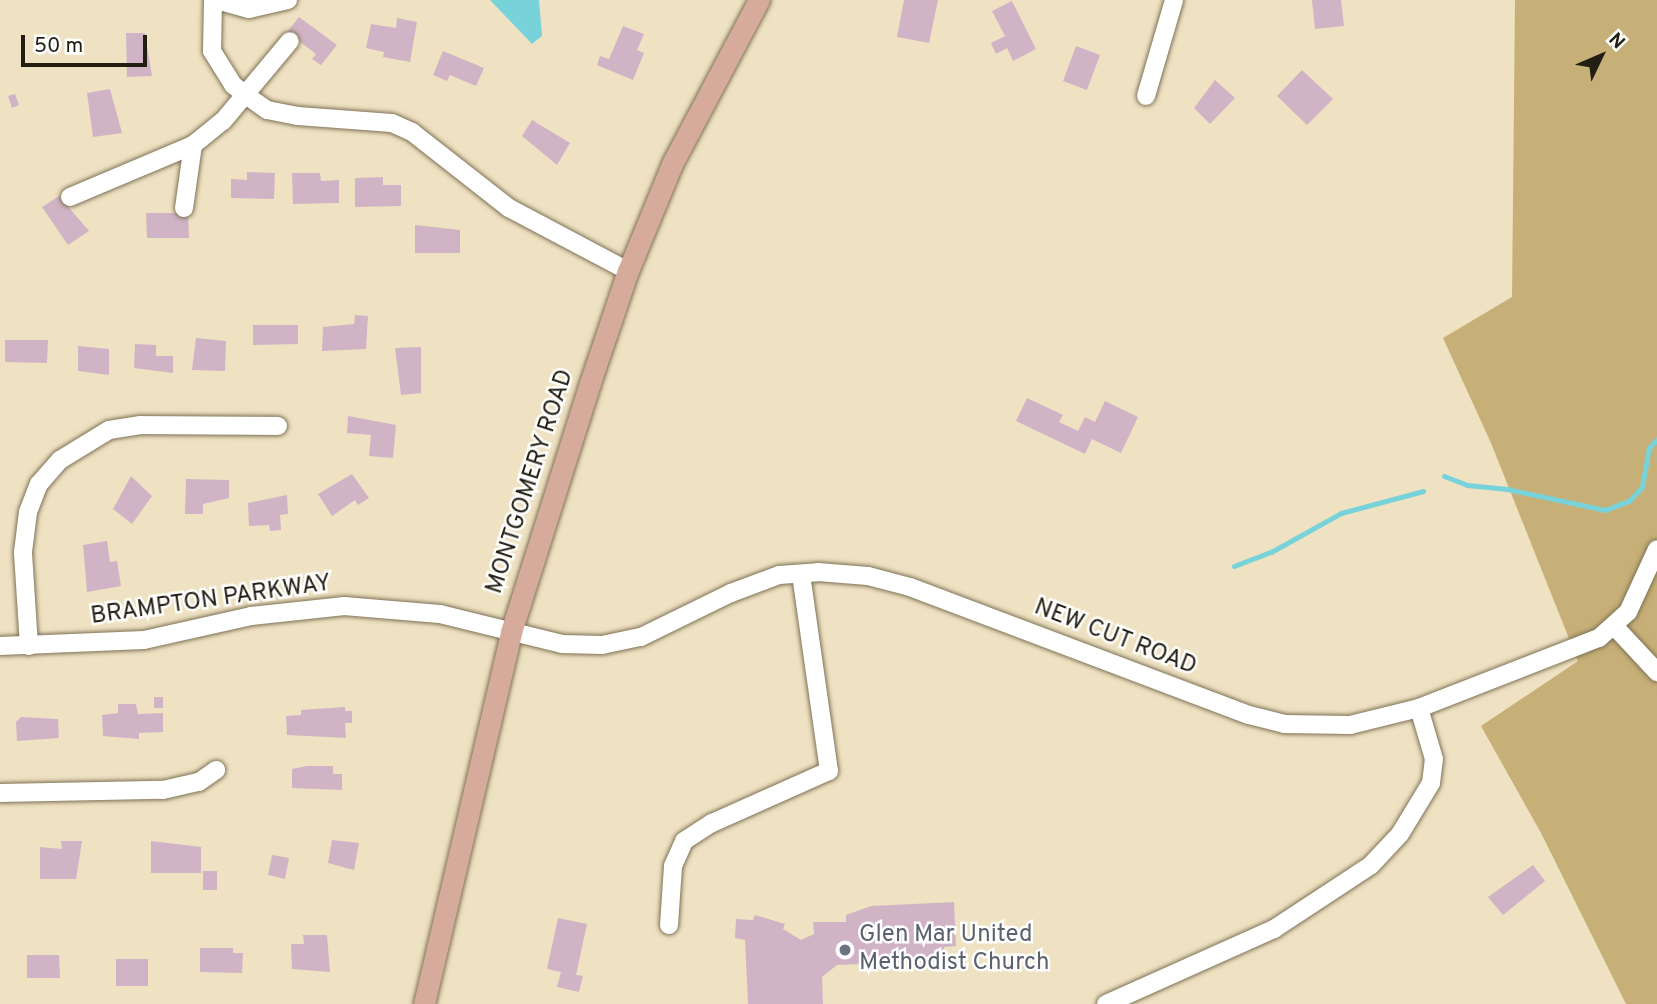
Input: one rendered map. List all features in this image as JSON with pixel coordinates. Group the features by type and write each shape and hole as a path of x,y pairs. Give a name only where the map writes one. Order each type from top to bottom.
{"main road":[{"name":"MONTGOMERY ROAD","path":"424,1004 511,632 628,271 703,100 759,0"}],"street":[{"path":"288,0 249,9 215,0 209,32 212,51 220,68 243,93 278,112 392,123 412,132 509,208 628,271"},
{"path":"1146,96 1174,0"},
{"path":"70,197 193,145 223,121 243,93 290,41"},
{"path":"184,208 193,145"},
{"path":"29,646 23,552 28,512 39,485 60,460 109,430 141,425 278,426"},
{"name":"NEW CUT ROAD","path":"511,632 562,644 602,645 642,637 731,593 779,575 801,573 868,576 910,587 1284,724 1350,725 1419,708 1581,646 1615,627 1629,611 1657,549"},
{"path":"669,925 673,866 684,841 712,823 829,771 801,573"},
{"name":"BRAMPTON PARKWAY","path":"0,646 144,640 251,616 344,606 440,614 511,632"},
{"path":"1615,627 1657,672"},
{"path":"1105,1004 1273,929 1371,865 1421,807 1430,783 1434,759 1419,708"},
{"path":"0,793 163,790 199,782 216,770"}],"shaded area":[{"path":"1515,0 1657,0 1657,1004 1626,1004 1541,833 1481,726 1578,661 1491,443 1443,338 1512,297"}],"water":[{"path":"490,0 539,0 542,36 532,44"}],"building":[{"path":"904,0 938,0 929,43 897,37"},
{"path":"1312,0 1341,0 1344,26 1315,29"},
{"path":"1012,1 1036,49 1013,61 1007,48 996,54 991,43 1005,36 992,11"},
{"path":"299,17 337,45 321,65 312,59 316,54 287,32"},
{"path":"397,18 417,22 410,62 383,57 384,52 366,48 371,24 396,28"},
{"path":"623,26 644,34 637,50 644,53 633,80 597,65 600,56 609,59"},
{"path":"126,33 145,33 152,76 127,77"},
{"path":"1076,46 1100,55 1087,90 1063,81"},
{"path":"443,51 484,68 476,86 450,75 447,81 433,75"},
{"path":"1302,70 1333,99 1307,125 1277,96"},
{"path":"1215,80 1235,98 1210,124 1194,108"},
{"path":"110,89 122,133 93,137 87,93"},
{"path":"15,94 19,105 12,108 8,96"},
{"path":"532,120 570,143 557,165 522,136"},
{"path":"247,172 275,173 274,199 231,198 231,179 247,180"},
{"path":"292,173 320,173 321,181 339,180 339,203 293,204"},
{"path":"383,177 383,185 401,185 401,206 355,207 355,178"},
{"path":"59,196 89,231 68,245 42,207"},
{"path":"146,213 188,213 189,238 147,238"},
{"path":"415,225 460,230 460,253 415,253"},
{"path":"355,315 368,316 366,349 322,351 323,327 354,324"},
{"path":"253,325 298,325 298,344 253,345"},
{"path":"196,338 226,341 225,371 192,370"},
{"path":"5,340 48,340 47,363 5,362"},
{"path":"135,344 156,345 156,356 173,356 173,373 134,368"},
{"path":"78,346 109,349 109,375 78,371"},
{"path":"421,347 421,393 401,395 395,348"},
{"path":"1027,398 1063,415 1059,422 1078,431 1085,417 1095,422 1105,401 1138,417 1121,453 1092,439 1085,454 1016,421"},
{"path":"348,416 396,425 393,458 369,456 371,435 347,433"},
{"path":"352,474 369,498 358,505 355,500 332,516 318,494"},
{"path":"131,476 152,496 132,524 113,509"},
{"path":"186,479 229,480 229,498 203,504 203,514 185,514"},
{"path":"287,495 288,514 280,515 281,530 270,531 269,525 249,526 248,503"},
{"path":"107,541 110,562 117,561 121,586 87,592 83,545"},
{"path":"154,697 163,697 163,708 154,708"},
{"path":"118,704 136,704 138,714 163,713 163,732 139,733 139,739 103,736 102,715 118,713"},
{"path":"345,707 345,711 352,711 352,723 345,723 346,738 287,735 286,716 301,715 301,710"},
{"path":"21,717 58,719 59,738 17,741 16,722"},
{"path":"333,766 333,774 342,774 342,790 292,788 292,769"},
{"path":"332,840 359,843 354,870 328,863"},
{"path":"61,841 82,841 76,879 40,879 40,847 62,849"},
{"path":"151,841 201,847 201,873 151,873"},
{"path":"272,855 289,858 285,879 268,875"},
{"path":"1533,865 1545,881 1503,915 1488,897"},
{"path":"203,871 217,871 217,890 203,890"},
{"name":"Glen Mar United Methodist Church","path":"954,902 956,946 944,947 945,960 837,965 822,977 823,1004 748,1004 745,940 735,938 736,919 753,920 755,915 785,924 783,929 801,940 814,934 813,922 846,922 846,915 871,906"},
{"path":"558,918 587,924 576,975 583,976 579,992 557,987 561,972 547,969"},
{"path":"303,935 327,935 330,972 292,969 291,944 304,944"},
{"path":"200,948 233,948 233,953 243,953 242,973 200,972"},
{"path":"27,955 59,955 60,978 27,978"},
{"path":"116,959 148,959 148,986 116,986"}],"waterway":[{"path":"1444,476 1467,485 1507,489 1605,510 1629,501 1642,487 1649,448 1657,439"},
{"path":"1234,566 1271,552 1341,513 1423,491"}],"place":[{"name":"Glen Mar United Methodist Church","path":"845,950"}]}
